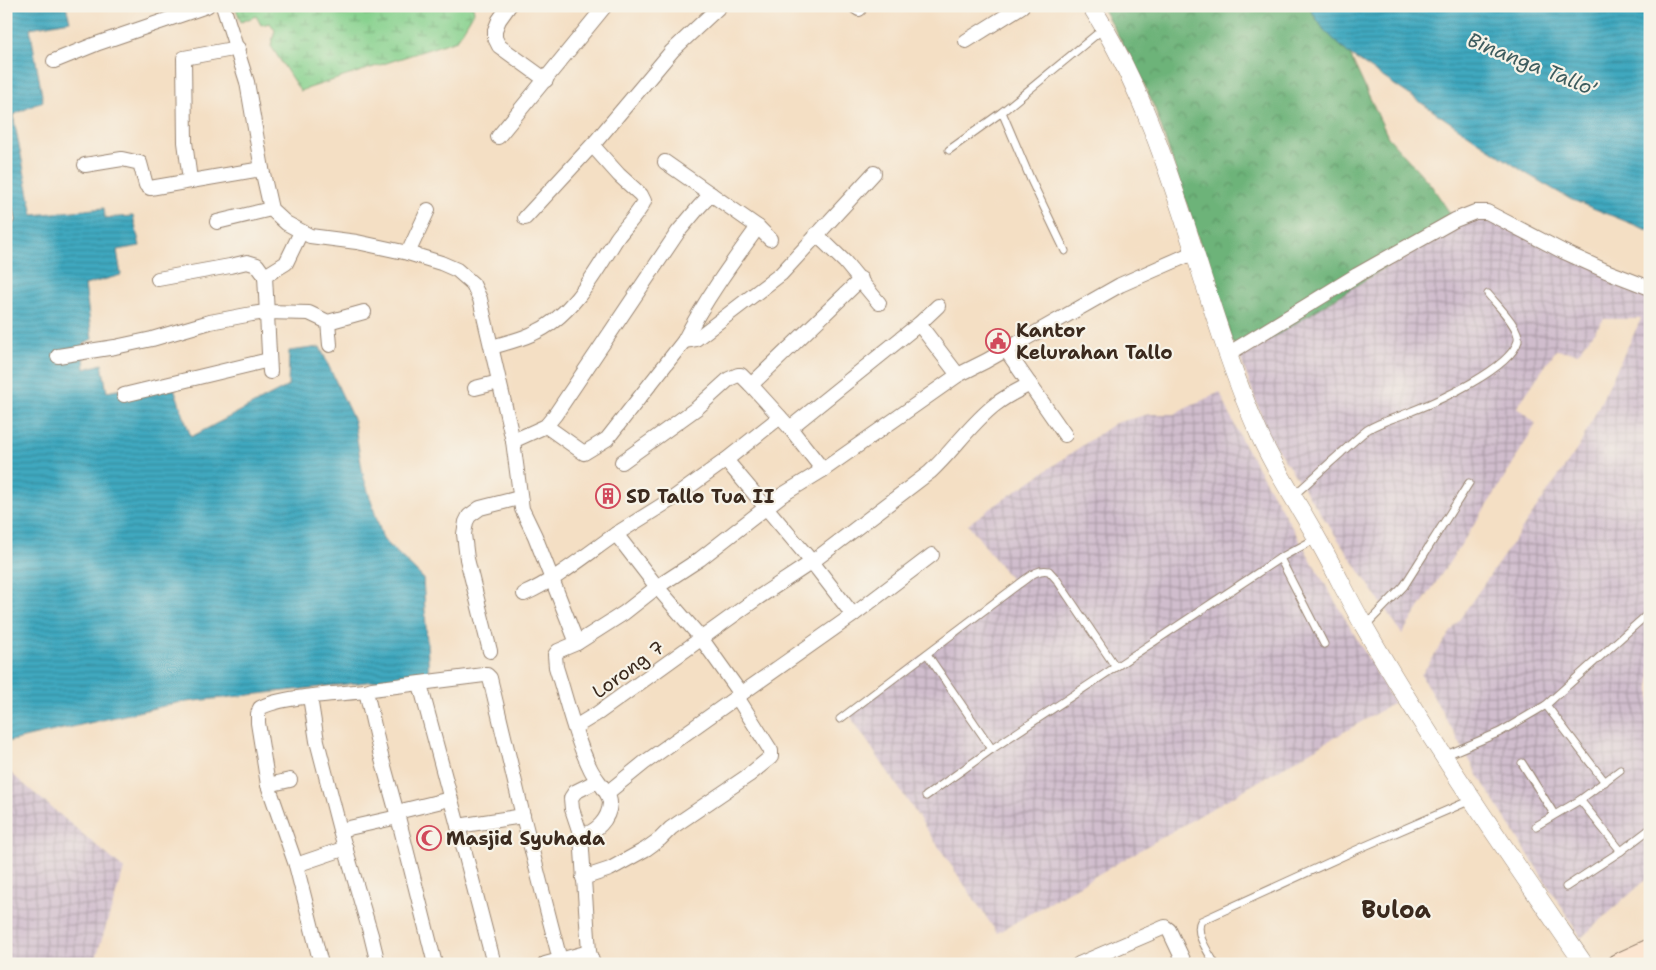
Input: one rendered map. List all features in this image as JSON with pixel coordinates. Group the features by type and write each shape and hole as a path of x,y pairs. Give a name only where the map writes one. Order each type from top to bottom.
{"main road":[{"path":"1617,964 1650,949"}],"street":[{"path":"54,61 96,44 207,6"},
{"path":"224,6 247,82 271,209 286,224 301,232 322,238 358,242 408,253 457,270 473,284 480,299 513,441 522,508 577,643"},
{"path":"509,6 499,20 495,30 495,38 499,46 546,80"},
{"path":"498,137 605,6"},
{"path":"525,218 593,146 672,51 720,6"},
{"path":"966,41 1022,6"},
{"path":"1091,6 1105,28 1146,112 1228,354 1260,437 1364,626 1472,800 1584,964"},
{"path":"190,180 185,142 184,58 238,48"},
{"path":"492,347 533,334 544,328 578,298 629,221 643,205 644,201 641,195 619,175 593,146"},
{"path":"85,165 122,160 140,164 146,185 150,188 262,169"},
{"path":"665,162 758,227 770,238"},
{"path":"684,341 696,339 781,274 874,173"},
{"path":"513,441 546,426 573,392 678,232 711,194"},
{"path":"217,222 271,209"},
{"path":"408,253 428,210"},
{"path":"1228,354 1357,275 1455,220 1478,212 1487,212 1562,251 1650,288"},
{"path":"546,426 584,452 604,442 684,341 690,328 723,277 758,227"},
{"path":"265,276 286,263 301,232"},
{"path":"816,234 880,303"},
{"path":"581,842 607,816 610,802 608,793 598,781 581,747 555,662 555,655 558,651 577,643 624,613 657,587 700,559 782,495 823,470 958,375 1120,285 1195,252"},
{"path":"124,395 270,366 265,276 257,265 247,262 158,279"},
{"path":"751,385 860,280"},
{"path":"790,428 919,324 938,306"},
{"path":"58,356 124,345 210,322 266,312 309,313 328,322 364,312"},
{"path":"328,322 330,345"},
{"path":"919,324 958,375"},
{"path":"1006,350 1064,435"},
{"path":"622,462 696,408 733,377 741,375 790,428 823,470"},
{"path":"475,388 499,382"},
{"name":"Lorong 7","path":"575,727 635,688 701,638 812,562 930,472 978,420 996,404 1030,384"},
{"path":"524,594 552,581 564,570 616,534 672,499 726,460 780,417"},
{"path":"726,460 812,562 853,615"},
{"path":"490,651 467,559 464,534 466,522 469,516 480,508 520,498"},
{"path":"583,878 610,869 646,849 672,828 771,757 771,751 739,696 701,638 657,587 616,534"},
{"path":"608,793 644,763 853,615 932,556"},
{"path":"321,964 296,865 268,785 258,723 259,710 266,705 310,697 484,675 489,676 560,960"},
{"path":"420,684 494,964"},
{"path":"366,691 435,964"},
{"path":"310,697 317,741 378,964"},
{"path":"268,785 290,780"},
{"path":"545,964 560,960 591,958 581,842 571,798 575,792 598,781"},
{"path":"340,830 398,815 450,798"},
{"path":"458,826 523,816"},
{"path":"296,865 346,848"},
{"path":"1079,964 1165,927 1169,930 1184,964"}],"lane":[{"path":"949,150 1002,112 1105,28"},
{"path":"1002,112 1065,251"},
{"path":"6,200 10,220 6,228"},
{"path":"1293,497 1365,432 1382,422 1412,412 1447,396 1482,377 1515,348 1518,340 1517,333 1513,325 1488,294"},
{"path":"1364,626 1404,586 1469,483"},
{"path":"926,796 992,749 1116,666 1280,558 1317,538"},
{"path":"1280,558 1324,644"},
{"path":"840,719 1037,572 1046,570 1057,580 1116,666"},
{"path":"1444,756 1500,732 1546,706 1650,612"},
{"path":"927,654 992,749"},
{"path":"1546,706 1605,782"},
{"path":"1522,764 1554,814"},
{"path":"1536,826 1580,800 1620,770"},
{"path":"1215,964 1200,933 1198,926 1200,922 1356,850 1472,800"},
{"path":"1580,800 1621,851"},
{"path":"1566,887 1621,851 1650,829"}],"shaded area":[{"path":"1483,216 1650,291 1650,876 1581,938 1478,775 1421,675 1580,445 1641,319 1604,319 1578,353 1556,350 1517,407 1536,424 1499,487 1402,634 1269,437 1240,357 1466,219"},
{"path":"1220,392 1241,439 1394,703 997,933 848,713 1015,585 968,524 1115,423 1149,414 1174,414"},
{"path":"6,769 124,869 94,964 6,964"}],"green space":[{"path":"235,6 473,6 474,12 457,40 300,91 271,46 275,30 270,23 261,25 256,16 241,22"},
{"path":"1101,6 1308,6 1324,30 1350,55 1388,137 1431,185 1458,225 1414,249 1269,340 1241,352 1233,343 1155,109 1137,68"}],"water":[{"path":"6,6 66,6 70,21 30,28 43,101 13,115 33,215 104,208 105,218 133,216 140,246 117,250 121,275 85,285 92,339 83,344 85,369 102,364 107,392 171,379 191,437 288,386 289,351 320,347 354,421 363,475 383,539 423,578 429,675 177,703 6,742"},
{"name":"Binanga Tallo'","path":"1308,6 1650,6 1650,231 1570,199 1527,174 1350,55 1324,30"}],"place":[{"name":"Kantor Kelurahan Tallo","path":"998,341"},
{"name":"SD Tallo Tua II","path":"608,496"},
{"name":"Masjid Syuhada","path":"429,838"}],"district":[{"name":"Buloa","path":"1396,910"}]}
